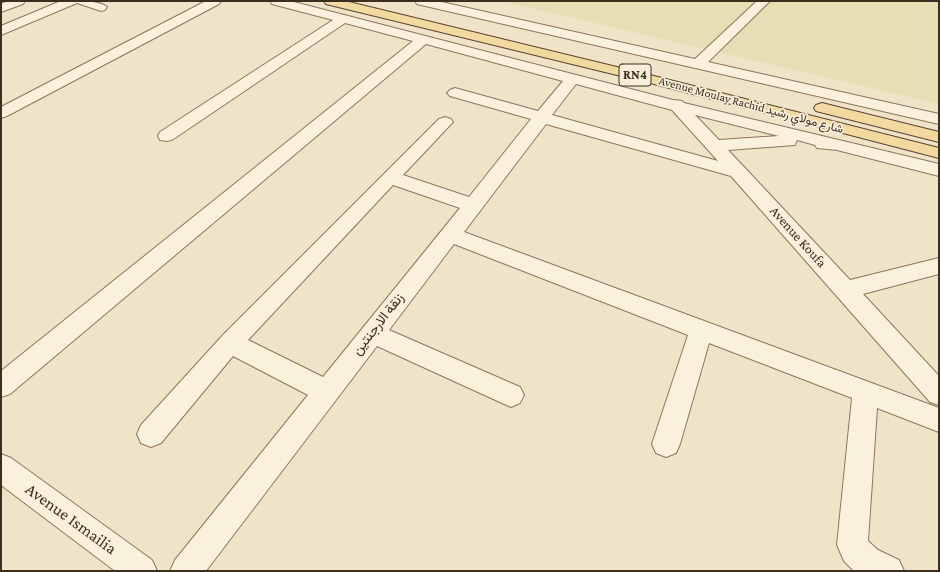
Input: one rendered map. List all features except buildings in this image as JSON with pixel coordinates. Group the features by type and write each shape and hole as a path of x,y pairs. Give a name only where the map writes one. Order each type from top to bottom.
{"main road":[{"name":"Avenue Moulay Rachid شارع مولاي رشيد","path":"330,1 658,81 939,153"},
{"name":"Avenue Moulay Rachid شارع مولاي رشيد","path":"380,1 759,92"},
{"name":"Avenue Moulay Rachid شارع مولاي رشيد","path":"811,105 939,137"}],"street":[{"path":"1,8 19,1"},
{"path":"1,31 72,1"},
{"path":"82,1 101,6"},
{"path":"1,113 215,1"},
{"path":"276,1 677,106 939,170"},
{"path":"421,1 939,119"},
{"path":"698,64 764,1"},
{"path":"166,136 343,19"},
{"path":"1,386 422,40"},
{"name":"زنقة الارجنتين","path":"186,571 448,234 572,79"},
{"name":"Avenue Koufa","path":"658,81 677,106 939,394"},
{"path":"455,93 738,172"},
{"path":"151,434 230,343 445,122"},
{"path":"715,146 764,141 837,145"},
{"path":"390,177 472,205"},
{"path":"448,234 939,420"},
{"path":"846,290 939,266"},
{"path":"666,444 701,330"},
{"path":"372,332 511,395"},
{"path":"230,343 326,392"},
{"path":"865,392 852,545 856,554 888,571"},
{"name":"Avenue Ismailia","path":"1,468 127,567"}],"shaded area":[{"path":"501,1 939,1 939,104"}]}
